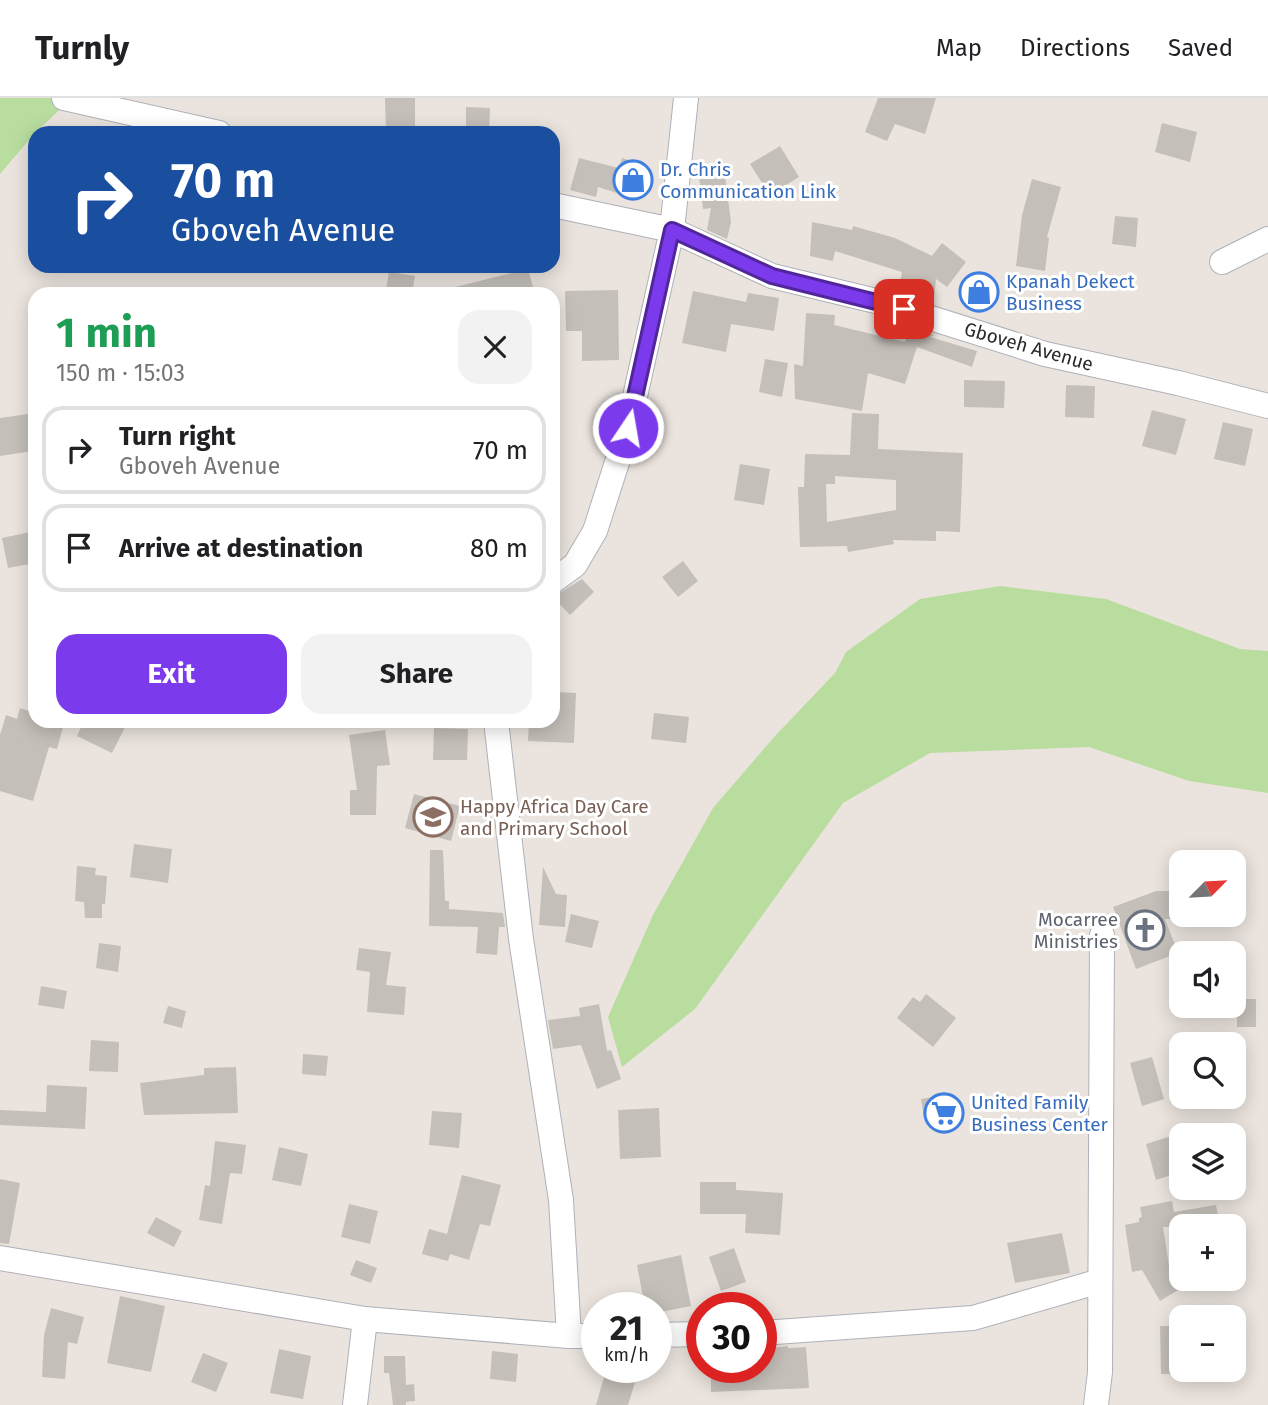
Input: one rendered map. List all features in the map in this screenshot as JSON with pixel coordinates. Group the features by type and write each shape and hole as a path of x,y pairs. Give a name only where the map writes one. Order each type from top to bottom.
{"street":[{"path":"64,98 188,126"},
{"path":"560,577 575,565 595,531 628,428 672,230 686,98"},
{"name":"Gboveh Avenue","path":"560,206 672,230 772,276 880,302 1045,354 1268,406"},
{"path":"1222,262 1268,240"},
{"path":"497,728 521,939 561,1200 569,1336"},
{"path":"1096,1405 1100,1372 1102,934"},
{"path":"0,1258 365,1319 581,1336"},
{"path":"777,1332 973,1318 1100,1282"},
{"path":"355,1405 365,1319"}],"green space":[{"path":"0,98 72,98 42,126 28,126 28,141 0,174"},
{"path":"1000,586 1106,599 1240,649 1268,651 1268,793 1189,781 1089,747 930,753 843,803 695,1009 622,1067 608,1017 653,915 713,808 775,736 835,673 846,652 920,599"}],"building":[{"path":"385,98 415,98 415,126 386,126"},
{"path":"878,98 936,98 925,134 895,124 887,141 865,132"},
{"path":"466,107 490,108 489,126 466,126"},
{"path":"1162,123 1197,132 1190,162 1155,152"},
{"path":"780,146 799,177 770,195 750,164"},
{"path":"579,158 619,168 622,158 649,167 639,200 598,187 596,197 570,190"},
{"path":"719,161 723,161 731,222 727,239 707,230 711,208 703,209 698,168 718,166"},
{"path":"1032,179 1061,187 1047,237 1045,271 1016,266 1022,215"},
{"path":"1115,216 1138,218 1136,247 1112,244"},
{"path":"812,222 852,230 853,226 895,238 932,256 942,243 966,262 947,287 936,279 934,299 915,297 915,294 899,292 902,272 835,251 833,261 810,256"},
{"path":"389,273 415,276 413,287 386,287"},
{"path":"512,273 529,273 533,287 455,287"},
{"path":"618,290 619,360 582,361 582,331 566,331 565,291"},
{"path":"693,291 746,302 748,293 779,298 774,331 731,324 726,352 682,343"},
{"path":"806,313 835,315 834,325 905,342 910,327 934,335 930,337 977,351 972,367 917,347 905,384 868,373 862,411 795,399 794,364 803,366"},
{"path":"765,359 788,363 782,397 759,392"},
{"path":"964,380 1005,381 1004,408 964,407"},
{"path":"1066,385 1095,386 1094,418 1065,417"},
{"path":"1152,410 1186,419 1176,455 1142,446"},
{"path":"852,413 879,414 878,449 963,453 960,532 936,531 936,541 893,540 894,544 848,552 847,546 800,547 798,487 804,487 805,454 850,455","holes":["835,476 896,480 896,510 827,522 826,484 835,484"]},
{"path":"28,414 28,452 0,456 0,418"},
{"path":"1223,422 1253,429 1245,466 1214,459"},
{"path":"740,464 770,469 764,505 734,500"},
{"path":"28,532 28,564 8,568 2,538"},
{"path":"683,561 698,581 678,597 662,577"},
{"path":"582,579 594,592 570,615 560,604 560,593"},
{"path":"560,692 576,693 574,743 528,741 529,728 560,728"},
{"path":"20,708 28,711 28,728 63,728 57,749 49,747 33,801 0,791 0,735 6,715 17,719"},
{"path":"654,713 689,717 686,743 651,739"},
{"path":"81,728 124,728 112,753 77,736"},
{"path":"434,728 468,729 467,760 433,760"},
{"path":"385,730 390,765 377,766 376,815 350,815 350,790 357,790 349,735"},
{"name":"Happy Africa Day Care and Primary School","path":"414,794 460,806 451,841 405,828"},
{"path":"134,844 172,849 168,883 130,877"},
{"path":"430,850 443,850 445,901 449,901 449,909 503,913 505,927 499,927 497,955 476,953 478,927 429,926"},
{"path":"77,866 96,868 95,875 107,876 102,918 85,918 84,902 75,901"},
{"path":"543,867 556,894 567,895 565,927 539,925"},
{"name":"Mocarree Ministries","path":"1156,891 1169,891 1169,919 1165,919 1173,941 1169,941 1169,956 1136,969 1113,907"},
{"path":"571,914 599,921 592,948 565,942"},
{"path":"99,943 121,946 118,972 96,968"},
{"path":"359,948 391,952 386,985 406,987 404,1015 367,1012 370,972 356,970"},
{"path":"41,986 67,991 64,1009 38,1005"},
{"path":"926,994 956,1018 933,1047 897,1018 913,997 920,1002"},
{"path":"1246,999 1256,999 1256,1027 1237,1027 1237,1018 1246,1018"},
{"path":"599,1004 607,1051 611,1050 621,1079 597,1089 581,1045 553,1049 548,1020 580,1016 579,1008"},
{"path":"168,1006 186,1011 182,1028 163,1023"},
{"path":"91,1040 119,1042 118,1072 89,1071"},
{"path":"303,1054 328,1056 326,1076 302,1074"},
{"path":"1152,1057 1164,1099 1142,1106 1130,1063"},
{"path":"236,1067 238,1113 144,1115 140,1083 204,1075 204,1068"},
{"path":"47,1085 87,1087 85,1129 0,1125 0,1110 46,1112"},
{"path":"938,1096 942,1114 924,1118 921,1099"},
{"path":"659,1108 661,1157 620,1159 618,1110"},
{"path":"432,1111 462,1113 459,1148 429,1145"},
{"path":"1169,1137 1169,1176 1156,1180 1146,1144"},
{"path":"215,1141 246,1145 242,1174 230,1173 222,1224 199,1220 205,1185 210,1186"},
{"path":"279,1147 308,1154 301,1186 272,1180"},
{"path":"462,1175 501,1185 490,1226 480,1224 469,1260 450,1254 448,1261 422,1254 429,1229 447,1234"},
{"path":"0,1179 20,1183 9,1244 0,1243"},
{"path":"700,1182 736,1182 736,1190 783,1193 780,1235 745,1233 746,1214 700,1214"},
{"path":"1172,1201 1174,1212 1216,1205 1218,1214 1169,1214 1169,1227 1163,1227 1169,1266 1169,1291 1176,1291 1160,1301 1142,1270 1132,1272 1125,1225 1139,1222 1142,1217 1140,1207"},
{"path":"349,1204 378,1211 370,1244 341,1237"},
{"path":"156,1217 182,1231 174,1247 147,1233"},
{"path":"1062,1233 1070,1273 1015,1283 1007,1243"},
{"path":"734,1248 746,1282 721,1291 709,1257"},
{"path":"681,1255 688,1292 686,1292 686,1307 672,1310 672,1292 642,1292 637,1265"},
{"path":"356,1260 377,1268 371,1283 350,1275"},
{"path":"120,1296 165,1306 151,1372 107,1363"},
{"path":"51,1308 84,1317 77,1344 68,1342 65,1379 42,1377 44,1335"},
{"path":"1160,1326 1169,1326 1169,1374 1161,1374"},
{"path":"777,1347 806,1347 809,1388 711,1392 711,1383 777,1383"},
{"path":"279,1349 311,1356 303,1399 270,1393"},
{"path":"492,1351 518,1354 516,1382 490,1379"},
{"path":"203,1353 228,1363 216,1392 191,1382"},
{"path":"384,1356 405,1356 406,1385 414,1384 415,1401 406,1402 406,1405 393,1405 389,1373 384,1373"},
{"path":"602,1383 635,1383 628,1405 596,1405"}],"place":[{"name":"Dr. Chris Communication Link","path":"633,180"},
{"name":"Kpanah Dekect Business","path":"979,292"},
{"name":"Happy Africa Day Care and Primary School","path":"433,817"},
{"name":"Mocarree Ministries","path":"1145,930"},
{"name":"United Family Business Center","path":"944,1113"}],"route":[{"path":"628,428 672,230 772,276 904,309"}]}
